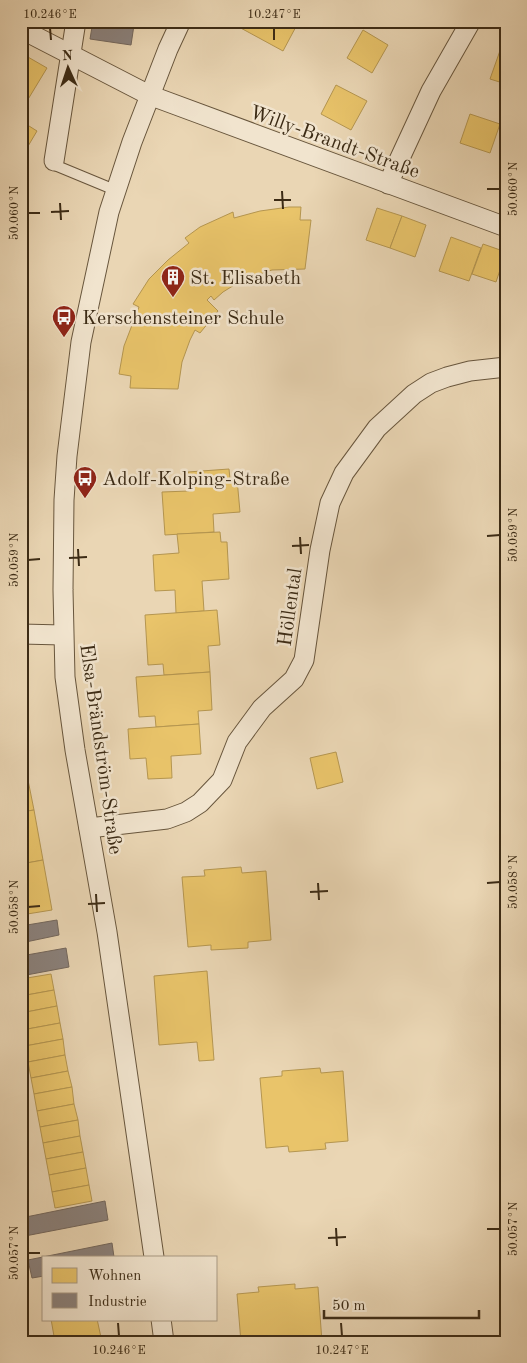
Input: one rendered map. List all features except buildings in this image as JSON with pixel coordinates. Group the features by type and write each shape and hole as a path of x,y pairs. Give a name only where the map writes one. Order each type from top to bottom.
{"street":[{"path":"54,161 76,21"},
{"name":"Elsa-Brändström-Straße","path":"154,1256 107,932 65,677 63,635 64,500 74,390 81,342 115,190 150,95 181,21"},
{"path":"388,184 431,91 470,21"},
{"name":"Willy-Brandt-Straße","path":"21,29 150,95 506,227"},
{"name":"Höllental","path":"89,828 167,819 179,815 200,803 222,780 237,742 262,708 294,679 304,660 320,550 330,503 344,473 377,428 414,394 431,383 447,376 506,367"},
{"path":"21,634 63,635"},
{"path":"161,1320 164,1342"}],"lane":[{"path":"54,161 57,166 115,190"}],"green space":[{"path":"21,276 23,276 21,552"}],"place":[{"name":"St. Elisabeth","path":"173,298"},
{"name":"Kerschensteiner Schule","path":"64,338"},
{"name":"Adolf-Kolping-Straße","path":"85,499"}]}
